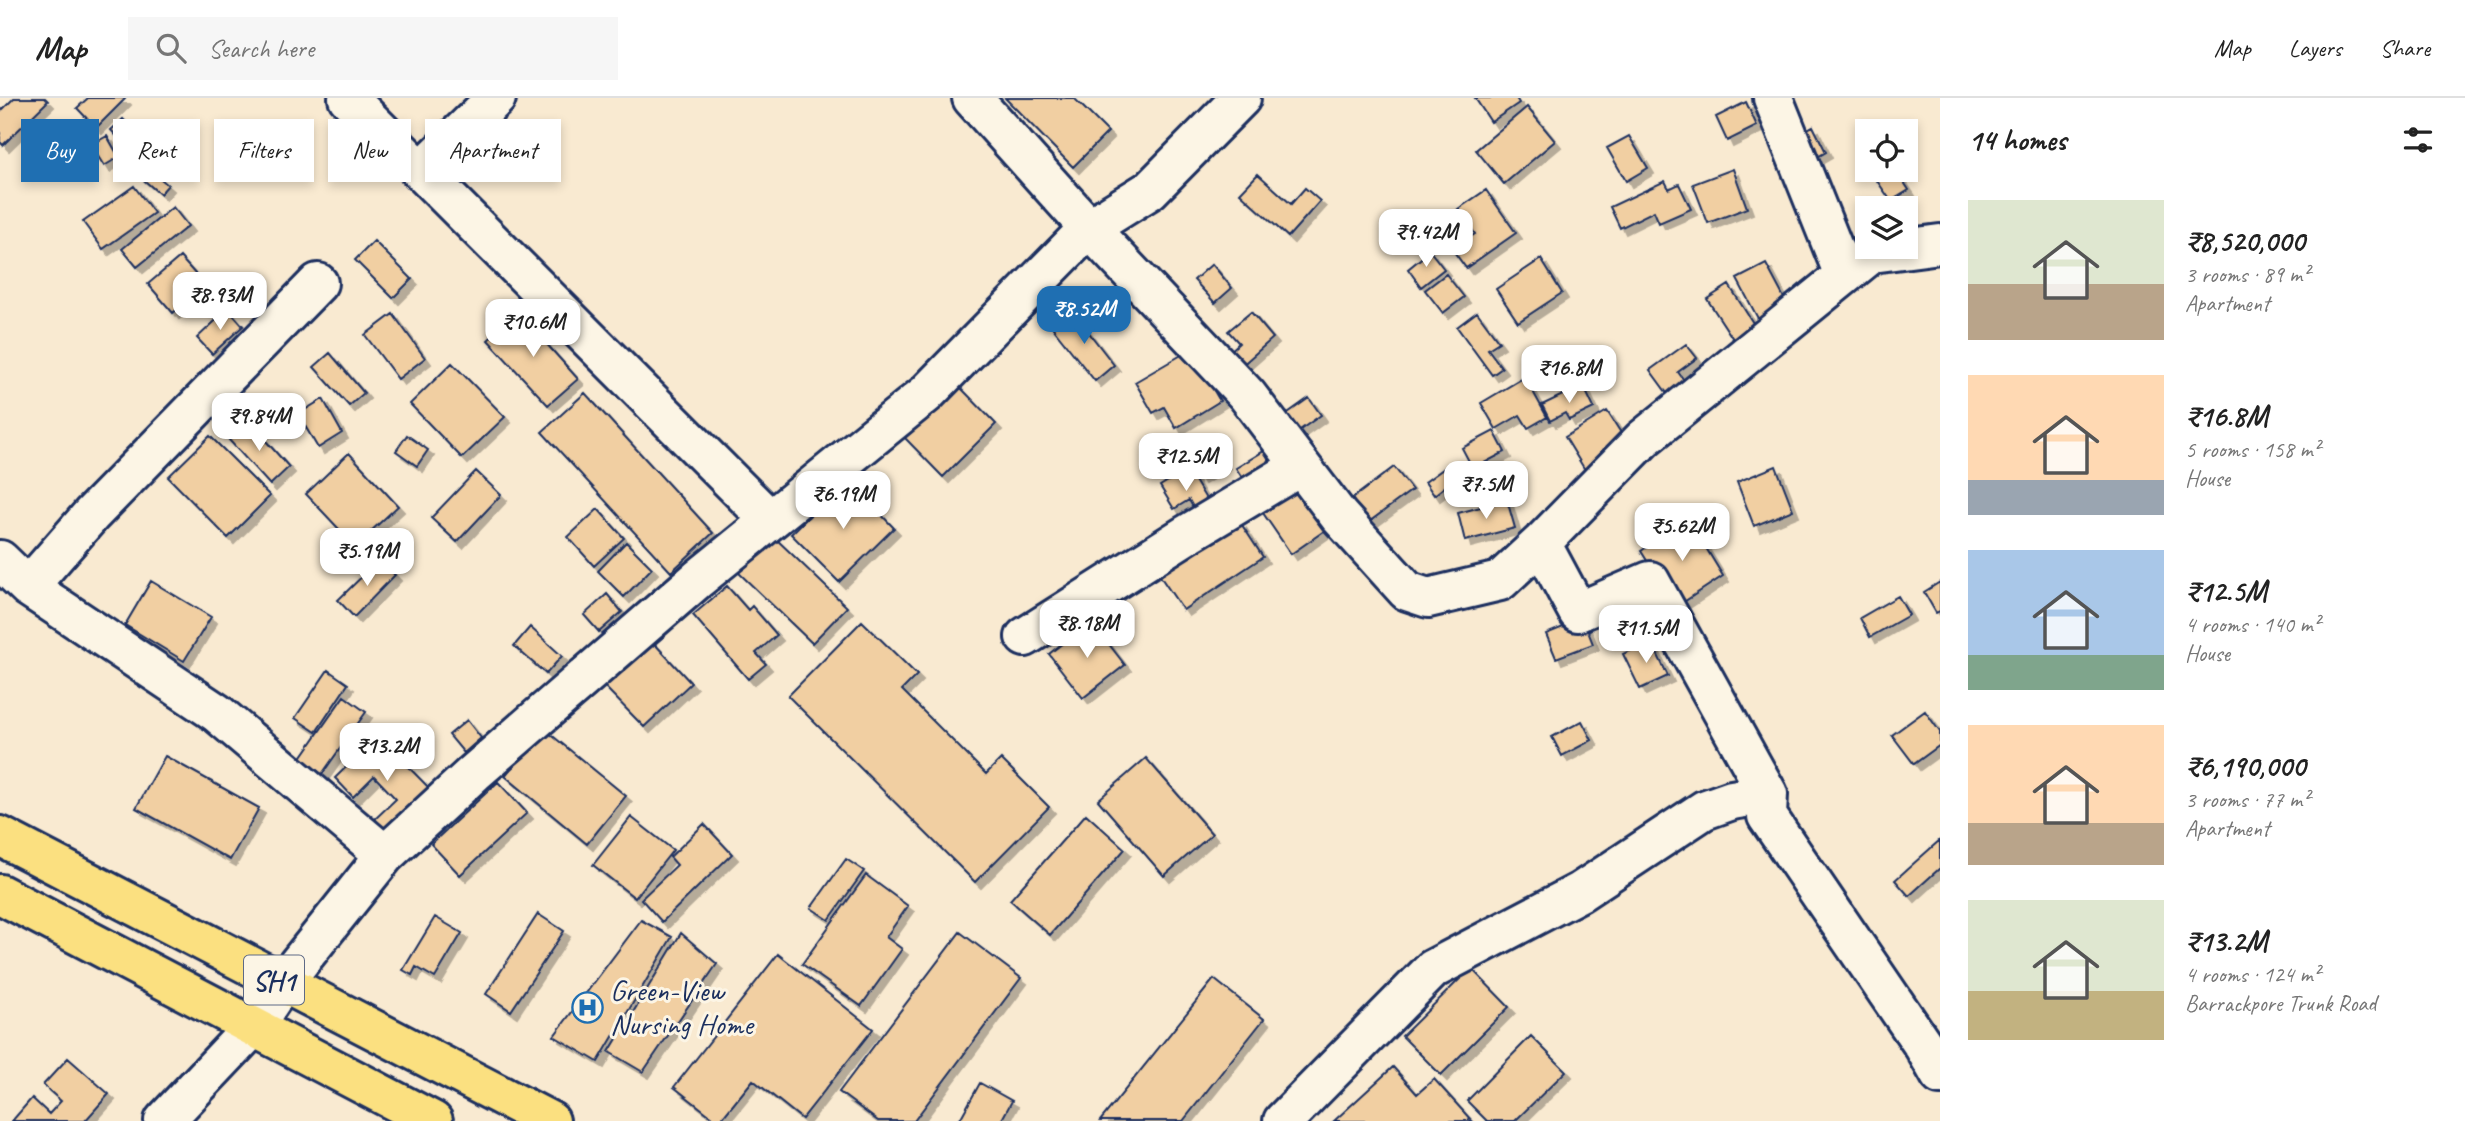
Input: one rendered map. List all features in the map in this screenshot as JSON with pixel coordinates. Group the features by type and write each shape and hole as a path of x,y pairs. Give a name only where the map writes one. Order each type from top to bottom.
{"main road":[{"name":"SH1","path":"0,836 550,1121"},
{"name":"SH1","path":"0,894 433,1121"}],"street":[{"path":"348,98 770,520"},
{"path":"421,171 496,98"},
{"path":"972,98 1089,228 1247,396 1339,516 1407,591 1428,598 1500,581 1643,439 1872,253 1940,243"},
{"path":"164,1121 254,1026 282,984 385,855 504,747 698,579 926,394 1089,228 1150,190 1241,98"},
{"path":"1773,98 1844,275"},
{"path":"28,587 91,515 318,283"},
{"path":"1025,638 1186,535 1301,466"},
{"path":"1541,543 1577,612 1650,581 1768,794 1767,816 1916,1034 1940,1075"},
{"path":"0,560 28,587 217,713 385,855"},
{"path":"1283,1121 1433,969 1580,892 1704,810 1732,800 1768,794"}],"building":[{"path":"14,98 45,98 48,101 30,119 21,119 21,127 3,145 0,142 0,112"},
{"path":"88,98 125,99 99,125 99,119 87,119 77,108"},
{"path":"1005,98 1074,98 1108,132 1073,167"},
{"path":"1475,98 1516,98 1519,103 1491,122"},
{"path":"1746,102 1757,126 1727,141 1716,117"},
{"path":"1527,107 1555,141 1504,184 1476,150"},
{"path":"1813,126 1826,152 1812,160 1799,134"},
{"path":"107,136 113,146 113,161 104,166 99,158 99,140"},
{"path":"1629,136 1648,168 1626,181 1607,148"},
{"path":"1733,169 1747,208 1708,223 1693,184"},
{"path":"1258,174 1291,204 1305,188 1320,201 1288,237 1240,193"},
{"path":"1665,181 1669,189 1679,184 1691,209 1659,223 1654,211 1620,228 1610,207"},
{"path":"146,182 165,182 168,185 160,194"},
{"path":"1878,182 1904,182 1909,190 1899,196 1888,196"},
{"path":"134,186 154,213 103,249 83,222"},
{"path":"1486,190 1516,233 1466,268 1452,249 1475,234 1458,209"},
{"path":"173,207 188,226 137,267 122,249"},
{"path":"374,241 412,279 393,298 355,260"},
{"path":"1430,251 1444,269 1421,287 1408,269"},
{"path":"180,257 205,285 173,313 148,284"},
{"path":"1541,259 1562,293 1518,322 1496,289"},
{"path":"1212,264 1232,288 1215,303 1194,280"},
{"path":"1766,264 1792,313 1763,328 1737,279"},
{"path":"1446,274 1464,297 1443,313 1425,290"},
{"path":"1729,285 1758,331 1737,345 1707,299"},
{"path":"228,309 243,326 212,354 197,338"},
{"path":"518,312 578,379 548,405 488,340"},
{"path":"1073,312 1114,365 1095,381 1053,328"},
{"path":"1251,312 1273,338 1239,368 1227,354 1239,343 1228,331"},
{"path":"1477,312 1499,342 1488,349 1502,368 1492,375 1457,327"},
{"path":"393,314 425,358 398,379 365,335"},
{"path":"1686,344 1697,358 1678,372 1689,387 1672,400 1650,370"},
{"path":"1190,350 1220,401 1176,428 1164,407 1153,413 1135,382"},
{"path":"330,353 364,393 349,406 314,367"},
{"path":"452,363 505,417 462,458 410,404"},
{"path":"1525,377 1547,417 1528,428 1520,415 1496,429 1481,403"},
{"path":"1583,385 1594,408 1569,420 1565,413 1550,421 1542,405"},
{"path":"959,386 996,424 943,477 905,438"},
{"path":"585,393 713,533 671,572 542,432"},
{"path":"1309,398 1321,415 1290,437 1278,420"},
{"path":"323,399 342,433 318,448 298,414"},
{"path":"1607,411 1628,444 1585,470 1565,437"},
{"path":"249,422 289,467 270,485 229,440"},
{"path":"1494,431 1505,452 1473,469 1462,448"},
{"path":"407,435 428,450 417,466 396,451"},
{"path":"210,436 270,496 228,538 168,477"},
{"path":"1208,437 1224,463 1199,478 1183,453"},
{"path":"1264,451 1275,470 1248,487 1236,468"},
{"path":"349,453 398,506 355,546 306,494"},
{"path":"1450,464 1459,476 1434,495 1425,482"},
{"path":"1776,466 1793,510 1754,526 1737,482"},
{"path":"1394,467 1412,490 1358,530 1341,507"},
{"path":"1188,469 1212,509 1198,516 1189,500 1174,509 1160,486"},
{"path":"476,471 501,495 457,542 431,518"},
{"path":"847,479 894,528 839,582 791,534"},
{"path":"1296,490 1324,531 1291,554 1263,513"},
{"path":"1507,500 1515,528 1465,541 1458,513"},
{"path":"598,509 624,538 594,566 568,537"},
{"path":"1689,520 1723,576 1676,607 1641,551"},
{"path":"1240,522 1263,557 1183,610 1160,576"},
{"path":"773,536 847,607 812,643 738,572"},
{"path":"626,542 652,568 624,597 598,571"},
{"path":"380,559 395,575 354,617 338,600"},
{"path":"151,581 211,617 184,661 125,625"},
{"path":"1940,582 1940,611 1936,613 1924,592"},
{"path":"727,586 748,610 752,606 777,635 756,653 766,664 748,679 693,615"},
{"path":"607,594 622,612 599,632 584,615"},
{"path":"1898,596 1909,615 1870,637 1860,618"},
{"path":"1583,619 1593,644 1556,658 1546,634"},
{"path":"862,621 917,675 902,690 986,774 1001,759 1049,807 975,882 788,696"},
{"path":"1091,621 1125,665 1083,698 1049,654"},
{"path":"530,627 562,656 546,674 514,646"},
{"path":"652,641 691,683 644,727 604,686"},
{"path":"1651,641 1668,676 1640,689 1623,654"},
{"path":"328,670 348,684 316,732 295,718"},
{"path":"344,696 366,712 322,774 300,759"},
{"path":"1925,711 1940,732 1940,745 1914,764 1892,735"},
{"path":"467,720 481,738 464,753 449,735"},
{"path":"1582,721 1592,740 1562,756 1552,737"},
{"path":"543,728 626,796 587,844 505,776"},
{"path":"378,736 434,793 390,835 375,819 396,799 374,776 353,797 335,778"},
{"path":"165,756 259,808 230,860 136,808"},
{"path":"1146,758 1212,834 1164,876 1098,800"},
{"path":"498,782 527,813 460,875 431,844"},
{"path":"1086,814 1125,849 1050,935 1010,900"},
{"path":"631,817 673,850 635,898 593,865"},
{"path":"704,824 732,854 662,922 641,899 677,865 670,857"},
{"path":"1940,840 1940,868 1909,896 1895,880"},
{"path":"846,859 864,871 829,920 811,908"},
{"path":"866,875 908,906 886,937 902,949 861,1006 802,964"},
{"path":"538,914 564,931 511,1011 486,994"},
{"path":"435,917 462,933 435,978 416,967 412,975 403,970"},
{"path":"641,920 672,937 598,1062 554,1036"},
{"path":"960,932 1021,978 914,1121 878,1121 839,1092"},
{"path":"681,933 717,964 643,1072 609,1052"},
{"path":"778,954 873,1029 802,1119 753,1080 720,1121 717,1121 674,1087"},
{"path":"1471,968 1509,1007 1441,1075 1402,1036"},
{"path":"1214,979 1264,1019 1183,1121 1100,1121"},
{"path":"1531,1036 1566,1071 1515,1121 1487,1121 1467,1101"},
{"path":"68,1058 109,1094 85,1121 12,1121 32,1098 49,1114 61,1101 43,1085"},
{"path":"1393,1067 1417,1094 1434,1079 1472,1121 1334,1121"},
{"path":"980,1083 1012,1101 1001,1121 959,1121"}],"place":[{"name":"Green-View Nursing Home","path":"587,1007"}]}
